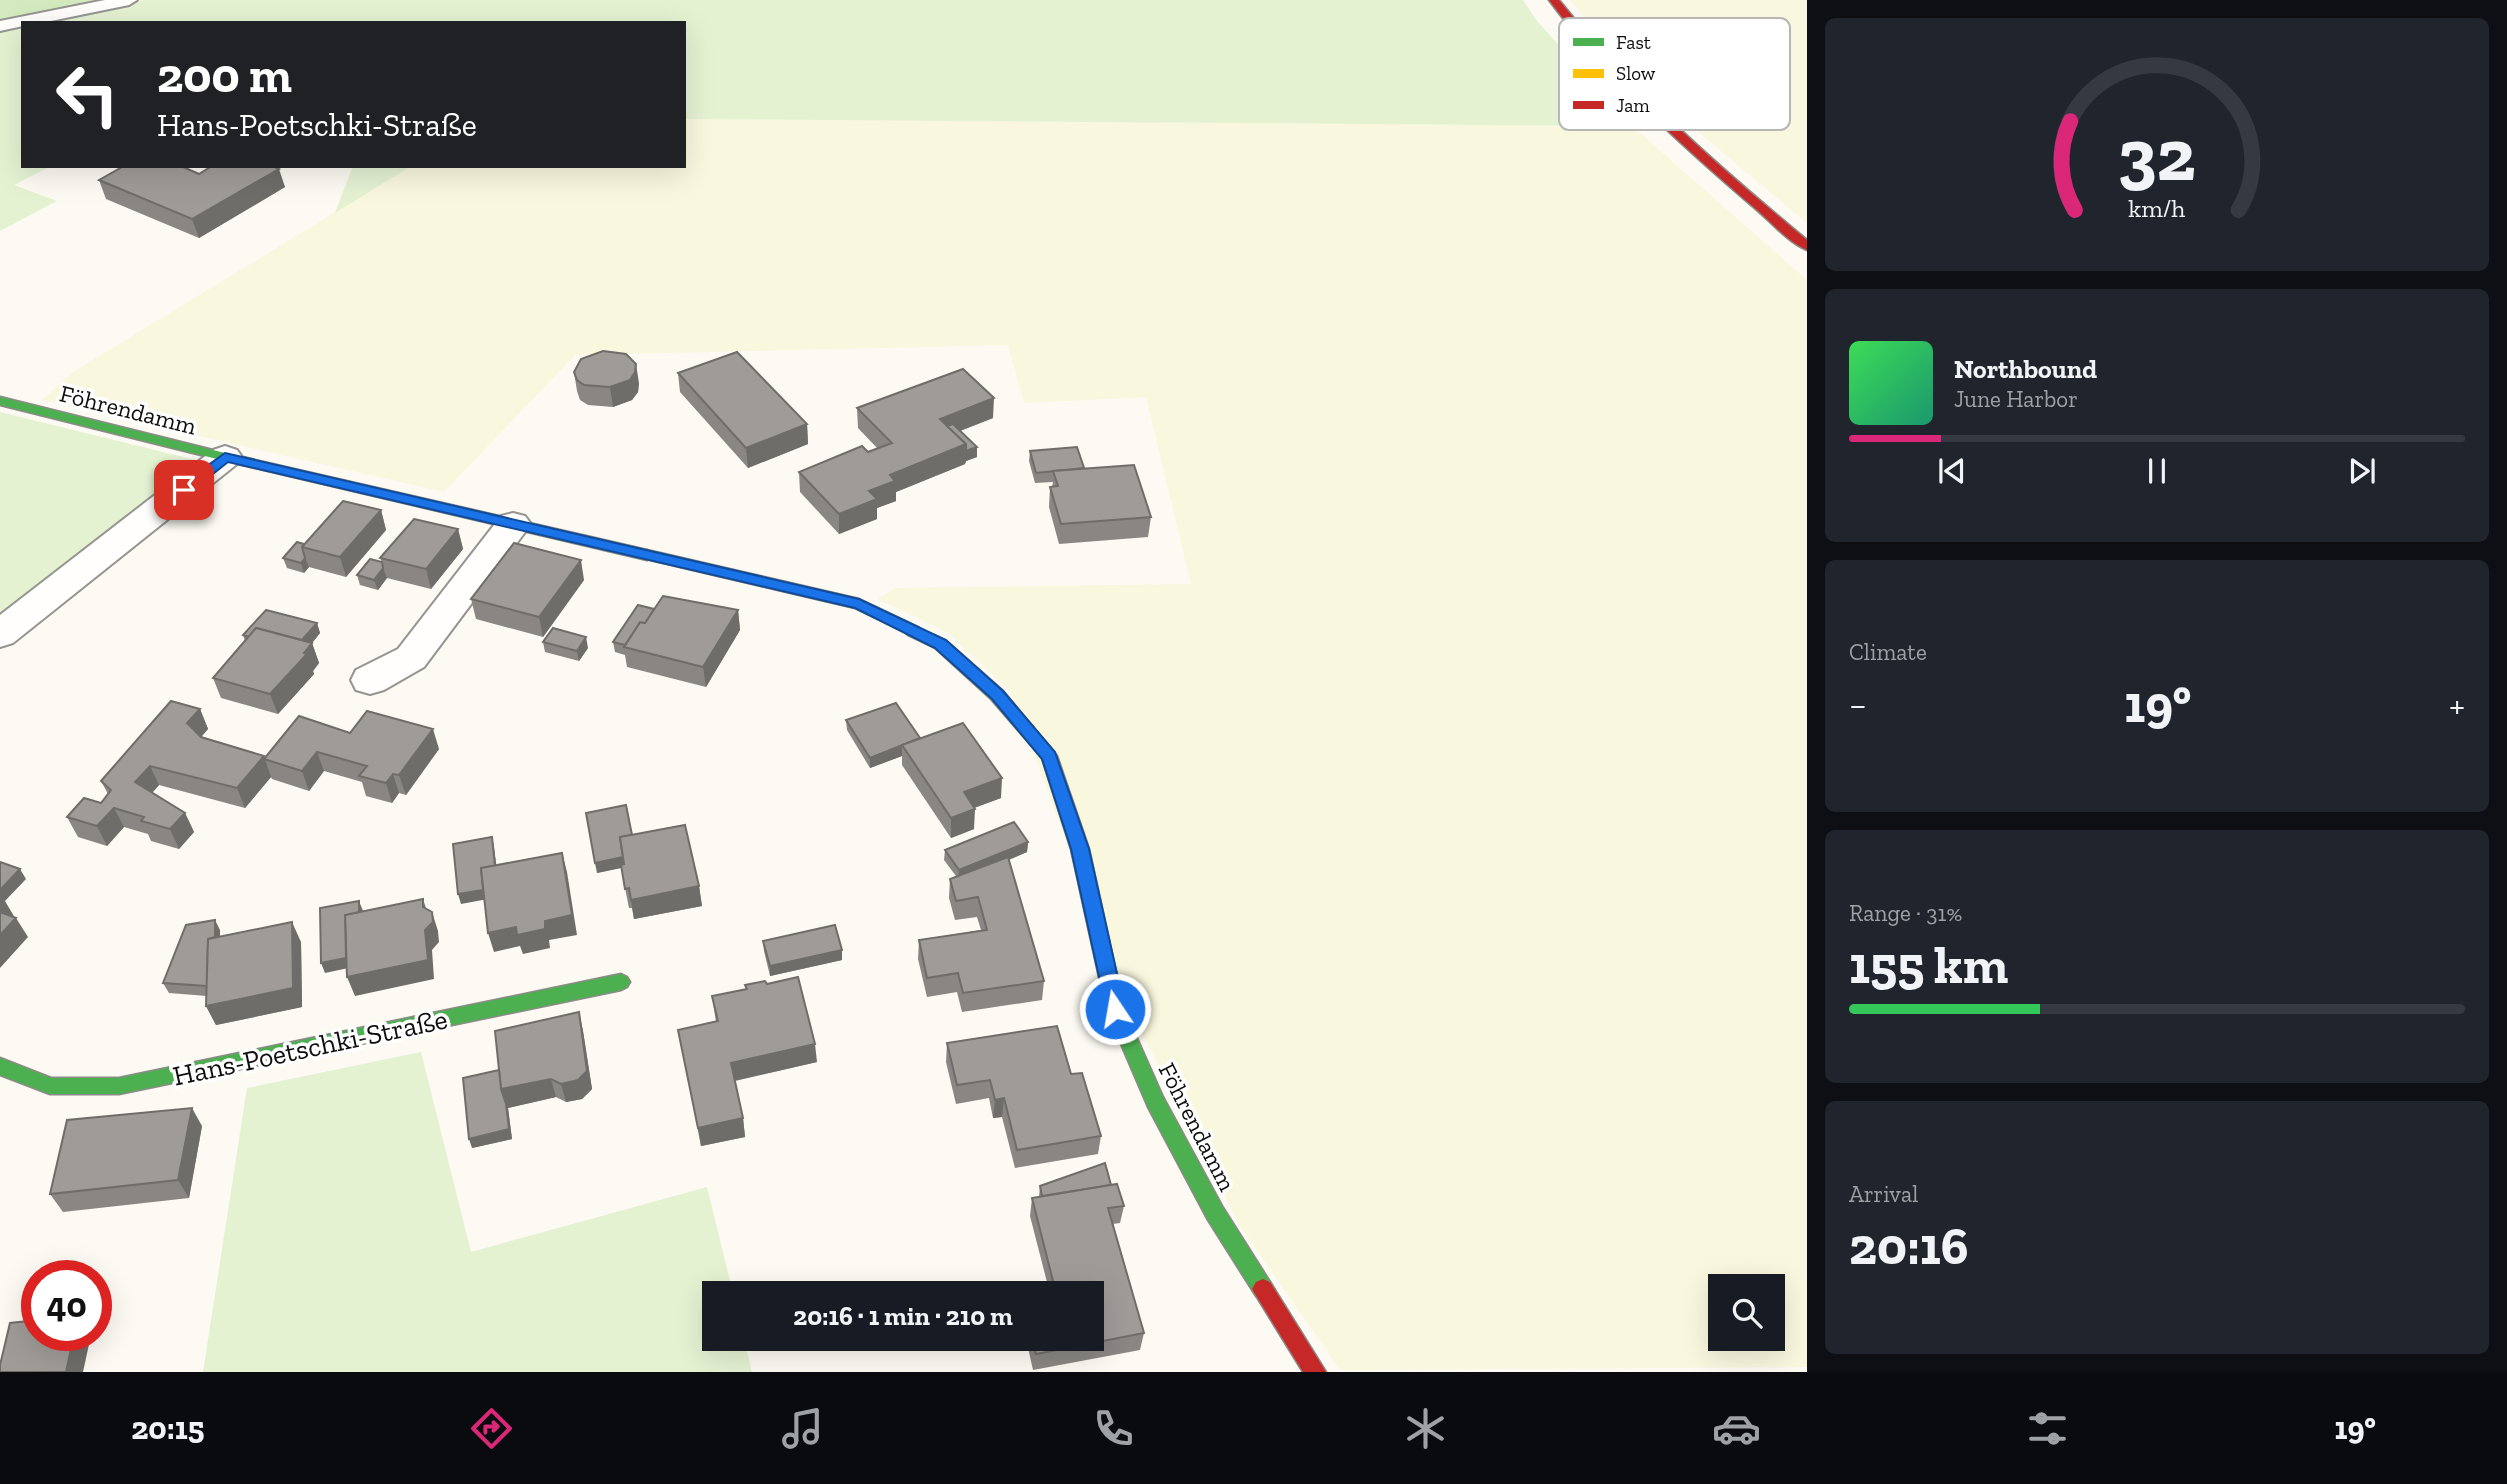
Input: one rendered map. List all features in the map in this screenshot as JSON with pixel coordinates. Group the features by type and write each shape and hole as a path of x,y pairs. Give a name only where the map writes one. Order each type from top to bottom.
{"street":[{"path":"1554,0 1570,18"},
{"path":"1676,130 1807,246"},
{"name":"Föhrendamm","path":"0,401 225,457 859,604 940,644 997,695 1049,756 1080,849 1115,1009 1155,1101 1215,1213 1315,1372"},
{"path":"0,634 225,457"},
{"path":"370,680 411,658 513,524"},
{"name":"Hans-Poetschki-Straße","path":"0,1066 50,1086 119,1086 621,982"}],"lane":[{"path":"25,21 129,0"},
{"path":"0,26 21,22"}],"shaded area":[{"path":"1570,0 1807,0 1807,223 1696,130 1790,130 1790,18 1585,18"},
{"path":"686,119 1559,125 1559,130 1637,130 1807,280 1807,1367 1340,1370 1240,1226 1128,1005 1010,691 948,633 878,599 896,588 1191,584 1146,397 1024,403 1008,345 575,355 444,492 42,400 73,372 408,168 686,168"}],"green space":[{"path":"0,0 103,0 0,21"},
{"path":"144,0 1523,0 1537,21 1559,45 1559,125 686,119 686,21 44,21"},
{"path":"21,25 21,168 47,168 14,185 57,201 0,231 0,30"},
{"path":"352,168 408,168 335,213"},
{"path":"0,412 200,461 0,614"},
{"path":"421,1052 471,1252 707,1187 730,1281 702,1281 702,1351 747,1351 752,1372 203,1372 247,1088"}],"building":[{"path":"120,168 186,168 199,174 209,168 279,169 192,219 99,180"},
{"path":"603,351 626,354 636,364 630,380 610,387 584,385 577,380 574,372 581,359"},
{"path":"737,352 807,424 746,448 678,373"},
{"path":"963,369 994,398 940,419 966,444 890,475 895,481 869,491 877,499 839,514 799,472 862,446 868,452 892,443 857,408"},
{"path":"953,424 977,447 966,451 966,444 947,426"},
{"path":"1077,447 1084,468 1036,473 1030,451"},
{"path":"1134,465 1151,517 1061,524 1050,487 1058,486 1053,471"},
{"path":"343,501 381,510 340,557 302,547"},
{"path":"414,519 458,529 426,569 380,558"},
{"path":"297,542 304,544 302,547 305,558 301,563 283,558"},
{"path":"514,543 581,560 539,617 471,599"},
{"path":"370,559 382,562 383,568 374,580 357,575"},
{"path":"663,596 738,610 703,667 624,647 640,622 645,623"},
{"path":"638,605 654,609 645,623 640,622 625,645 613,642"},
{"path":"266,610 317,623 302,640 256,628 249,637 243,635"},
{"path":"256,628 312,643 304,653 307,654 270,694 213,678"},
{"path":"553,628 586,637 577,651 543,642"},
{"path":"171,701 200,709 187,723 201,737 264,756 237,788 150,766 135,782 185,813 170,829 141,821 144,817 114,808 97,826 67,817 84,798 101,803 111,790 101,781"},
{"path":"896,703 920,738 870,758 846,720"},
{"path":"367,711 433,729 399,775 393,774 386,783 359,776 367,766 317,752 302,771 264,759 299,716 350,733"},
{"path":"963,723 1002,778 964,792 975,809 951,818 902,745"},
{"path":"626,805 632,835 620,837 623,857 595,863 586,813"},
{"path":"1014,822 1028,842 959,870 945,850"},
{"path":"685,825 699,886 631,900 629,888 625,889 620,837"},
{"path":"492,837 495,866 481,868 483,890 458,894 453,844"},
{"path":"562,853 572,915 545,921 545,929 517,935 516,927 488,933 481,868"},
{"path":"1008,857 1044,981 963,993 958,973 927,978 919,940 987,930 978,897 956,901 950,879"},
{"path":"0,862 20,869 0,890"},
{"path":"423,899 423,907 432,912 433,922 425,930 428,960 347,977 345,915"},
{"path":"359,901 359,912 345,915 346,958 321,963 320,908"},
{"path":"0,912 16,918 0,935"},
{"path":"215,920 215,937 208,939 207,986 163,983 186,925"},
{"path":"292,922 293,988 206,1006 208,939"},
{"path":"835,925 842,950 770,966 763,941"},
{"path":"798,977 815,1044 731,1063 743,1118 698,1128 678,1030 718,1021 712,996 747,989 745,985 765,981 767,984"},
{"path":"579,1012 587,1071 578,1080 561,1084 551,1079 501,1089 495,1031"},
{"path":"1057,1026 1071,1074 1082,1073 1101,1136 1017,1150 1004,1098 995,1100 990,1080 957,1085 947,1043"},
{"path":"499,1070 509,1129 469,1139 463,1078"},
{"path":"192,1108 178,1180 50,1194 67,1120"},
{"path":"1105,1163 1111,1185 1042,1196 1040,1186"},
{"path":"1117,1184 1124,1206 1108,1208 1144,1333 1104,1341 1104,1281 1053,1281 1032,1198"},
{"path":"21,1322 21,1351 71,1351 66,1372 0,1372 10,1323"}],"traffic: fast":[{"path":"0,401 225,457 647,555"},
{"path":"913,631 940,644 997,695 1049,756 1080,849 1115,1009 1155,1101 1215,1213 1263,1289"},
{"path":"0,1066 50,1086 119,1086 621,982"}],"traffic: slow":[{"path":"647,555 859,604 913,631"}],"traffic: jam":[{"path":"1554,0 1568,18"},
{"path":"1673,130 1807,246"},
{"path":"1263,1289 1315,1372"}],"route":[{"path":"184,490 225,457 859,604 940,644 997,695 1049,756 1080,849 1115,1009"}]}
